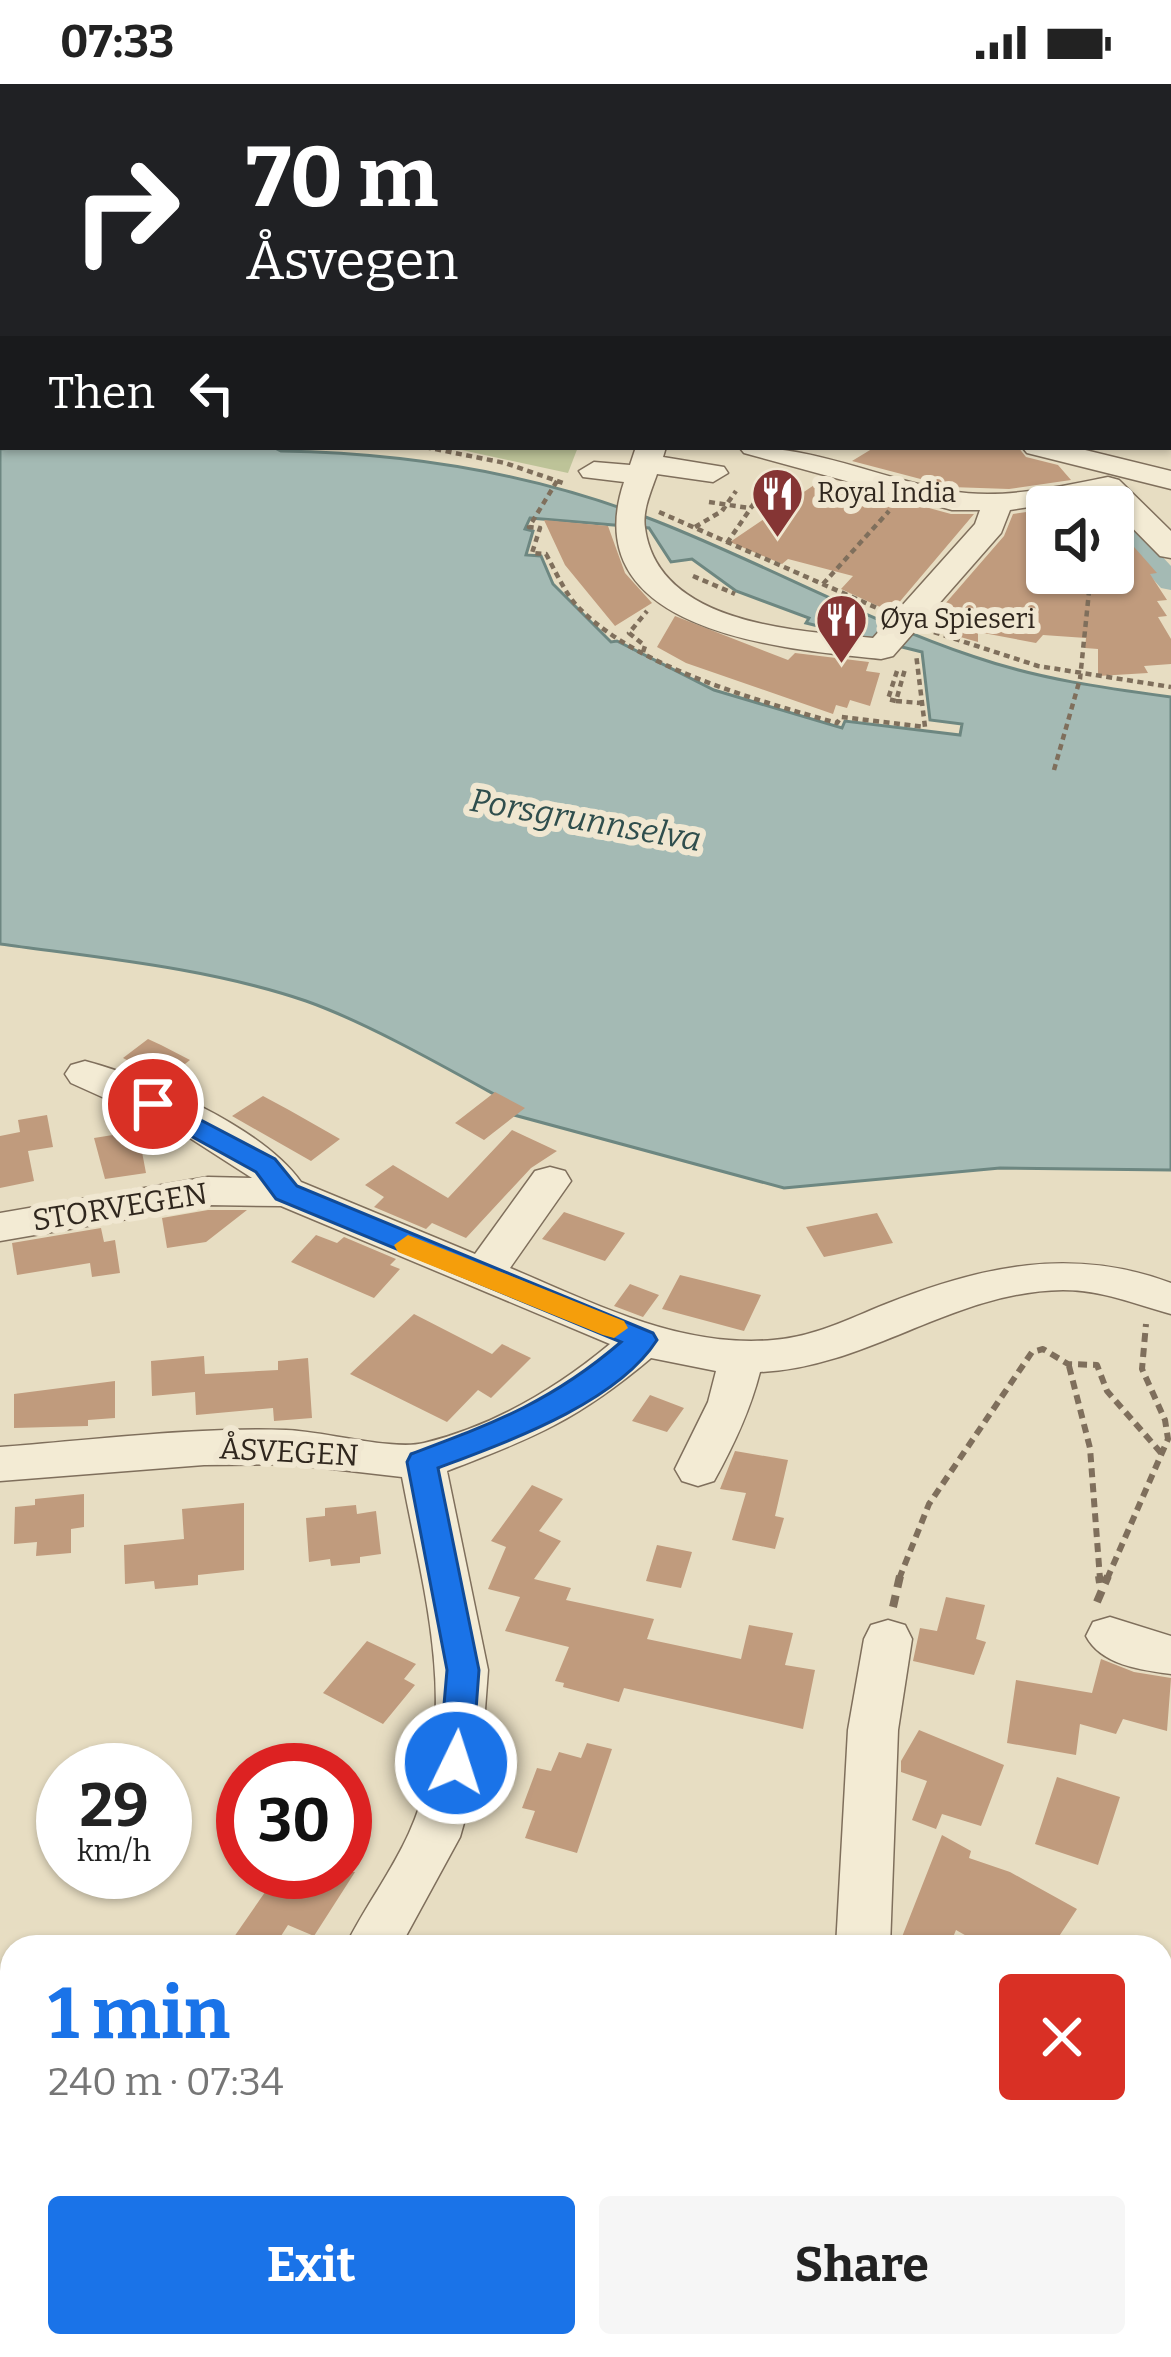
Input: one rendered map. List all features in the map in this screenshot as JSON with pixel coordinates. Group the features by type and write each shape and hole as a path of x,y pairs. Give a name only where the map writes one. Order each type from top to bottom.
{"street":[{"path":"765,450 952,501 997,504 1111,477 1171,479"},
{"path":"1044,450 1111,477 1171,549"},
{"path":"647,462 631,524 631,550 639,564 670,595 703,616 781,638 881,649 990,526 997,504"},
{"path":"594,471 647,462 711,488"},
{"path":"631,524 676,585"},
{"path":"85,1074 187,1118 266,1166 286,1192"},
{"path":"482,1275 550,1180"},
{"name":"STORVEGEN","path":"0,1227 208,1191 286,1192 643,1340"},
{"path":"643,1340 741,1360 820,1349 989,1281 1028,1276 1118,1280 1159,1311"},
{"name":"ÅSVEGEN","path":"0,1464 204,1448 289,1447 422,1462 533,1420 586,1388 643,1340"},
{"path":"698,1469 730,1402 741,1360"},
{"path":"379,1935 434,1837 456,1763 463,1670 422,1462"},
{"path":"1110,1636 1140,1650 1171,1655"},
{"path":"862,1935 873,1730 888,1639"}],"path":[{"path":"711,488 726,505 748,508 832,468"},
{"path":"727,543 766,481 780,473"},
{"path":"557,481 529,527 540,528 532,553 546,554 576,606 612,638 707,683 837,723 841,717 925,727 916,653 909,652 896,701"},
{"path":"823,584 908,491"},
{"path":"709,535 823,584 896,633 965,644 1080,674 1171,687"},
{"path":"1054,770 1080,674 1089,594"},
{"path":"629,633 645,646 643,652"},
{"path":"896,633 901,658 888,699 920,703"},
{"path":"1110,1636 1101,1628 1096,1605 1100,1587 1168,1439 1165,1420 1142,1369 1159,1311"},
{"path":"888,1639 899,1571 920,1517 1032,1352 1043,1349 1068,1364 1097,1365 1107,1391 1162,1454"},
{"path":"1068,1364 1090,1448 1100,1587"}],"green space":[{"path":"462,450 577,450 568,473"}],"water":[{"name":"Porsgrunnselva","path":"0,450 279,450 471,469 565,491 656,521 894,626 999,665 1171,697 1171,1170 1000,1168 784,1188 514,1115 519,1108 469,1080 306,1001 193,972 0,944","holes":["530,518 649,528 671,562 692,559 736,591 809,618 806,623 922,652 930,720 962,724 960,735 845,721 842,728 714,690 611,642 553,584 541,556 526,555 533,531 525,529"]}],"building":[{"path":"870,450 1020,450 1026,457 1058,465 1071,480 1009,489 951,487 852,461"},
{"path":"823,479 951,514 974,514 891,612 841,589 853,576 788,559 782,564 730,542"},
{"path":"1026,512 1026,594 1134,594 1134,547 1157,573 1150,574 1167,600 1157,601 1167,616 1158,617 1171,639 1171,664 1144,666 1148,673 1098,676 1098,649 1085,648 1086,638 1043,635 1036,643 978,632 978,642 925,627 1004,536 1013,514"},
{"path":"544,520 608,526 625,573 652,603 615,626 565,565"},
{"path":"675,616 788,660 795,653 869,662 866,671 880,673 870,706 850,700 847,708 836,705 833,714 686,663 657,647"},
{"path":"148,1039 190,1060 165,1080 123,1058"},
{"path":"495,1092 525,1108 484,1140 455,1123"},
{"path":"263,1096 340,1139 311,1161 232,1116"},
{"path":"47,1115 53,1147 28,1151 34,1181 0,1188 0,1136 20,1132 18,1120"},
{"path":"512,1130 557,1151 531,1168 466,1238 432,1223 426,1229 374,1207 384,1197 365,1185 393,1165 448,1198"},
{"path":"138,1131 146,1173 105,1179 94,1138"},
{"path":"208,1210 247,1210 206,1242 167,1248 162,1218"},
{"path":"564,1212 625,1233 605,1261 542,1239"},
{"path":"877,1213 893,1243 824,1257 806,1227"},
{"path":"101,1228 104,1242 115,1240 120,1273 92,1277 90,1263 17,1275 12,1243"},
{"path":"316,1235 337,1243 344,1237 396,1259 390,1265 400,1269 374,1298 291,1262"},
{"path":"680,1275 761,1295 744,1331 662,1309"},
{"path":"630,1284 659,1295 643,1317 614,1306"},
{"path":"414,1314 492,1354 502,1344 531,1358 491,1398 478,1390 447,1422 350,1374"},
{"path":"204,1356 205,1374 278,1370 278,1361 308,1358 312,1418 274,1421 273,1408 196,1415 195,1392 152,1396 151,1361"},
{"path":"115,1381 115,1418 88,1420 88,1426 14,1428 14,1394"},
{"path":"650,1395 684,1408 667,1432 632,1421"},
{"path":"735,1451 788,1460 775,1516 784,1518 775,1549 732,1540 746,1493 720,1489"},
{"path":"532,1485 563,1499 539,1531 561,1541 534,1579 571,1588 566,1600 654,1619 647,1639 741,1659 749,1625 793,1633 785,1665 815,1670 803,1729 624,1688 619,1702 555,1681 569,1647 505,1631 520,1597 488,1589 506,1547 491,1541"},
{"path":"84,1494 84,1527 71,1529 71,1553 36,1556 37,1542 14,1544 15,1507 35,1505 35,1499"},
{"path":"244,1503 244,1570 198,1575 198,1585 155,1589 154,1581 125,1584 124,1545 184,1539 182,1509"},
{"path":"356,1505 357,1514 376,1511 381,1554 360,1557 360,1563 309,1562 306,1518 325,1516 325,1508"},
{"path":"657,1545 692,1552 681,1588 646,1581"},
{"path":"946,1597 985,1605 976,1639 986,1642 974,1675 913,1661 920,1628 937,1631"},
{"path":"367,1641 416,1664 404,1679 415,1685 383,1724 323,1693"},
{"path":"1101,1659 1134,1672 1171,1678 1167,1731 1123,1719 1116,1734 1080,1724 1076,1755 1007,1743 1016,1680 1092,1693"},
{"path":"919,1730 1004,1765 981,1826 942,1814 936,1829 912,1820 927,1781 901,1772 901,1761"},
{"path":"587,1743 612,1749 577,1853 525,1838 535,1811 522,1808 537,1768 551,1771 559,1752 581,1758"},
{"path":"1057,1777 1120,1797 1098,1865 1035,1844"},
{"path":"942,1835 971,1851 969,1858 1010,1872 1077,1909 1060,1935 965,1935 956,1930 954,1935 903,1935"},
{"path":"260,1899 338,1899 315,1935 288,1925 282,1935 235,1935"}],"waterway":[{"path":"1134,542 1171,582"}],"slow traffic":[{"path":"408,1245 614,1328"}],"place":[{"name":"Royal India","path":"778,539"},
{"name":"Øya Spieseri","path":"841,665"}],"route":[{"path":"153,1104 187,1118 266,1166 286,1192 643,1340 586,1388 533,1420 422,1462 463,1670 456,1763"}]}
